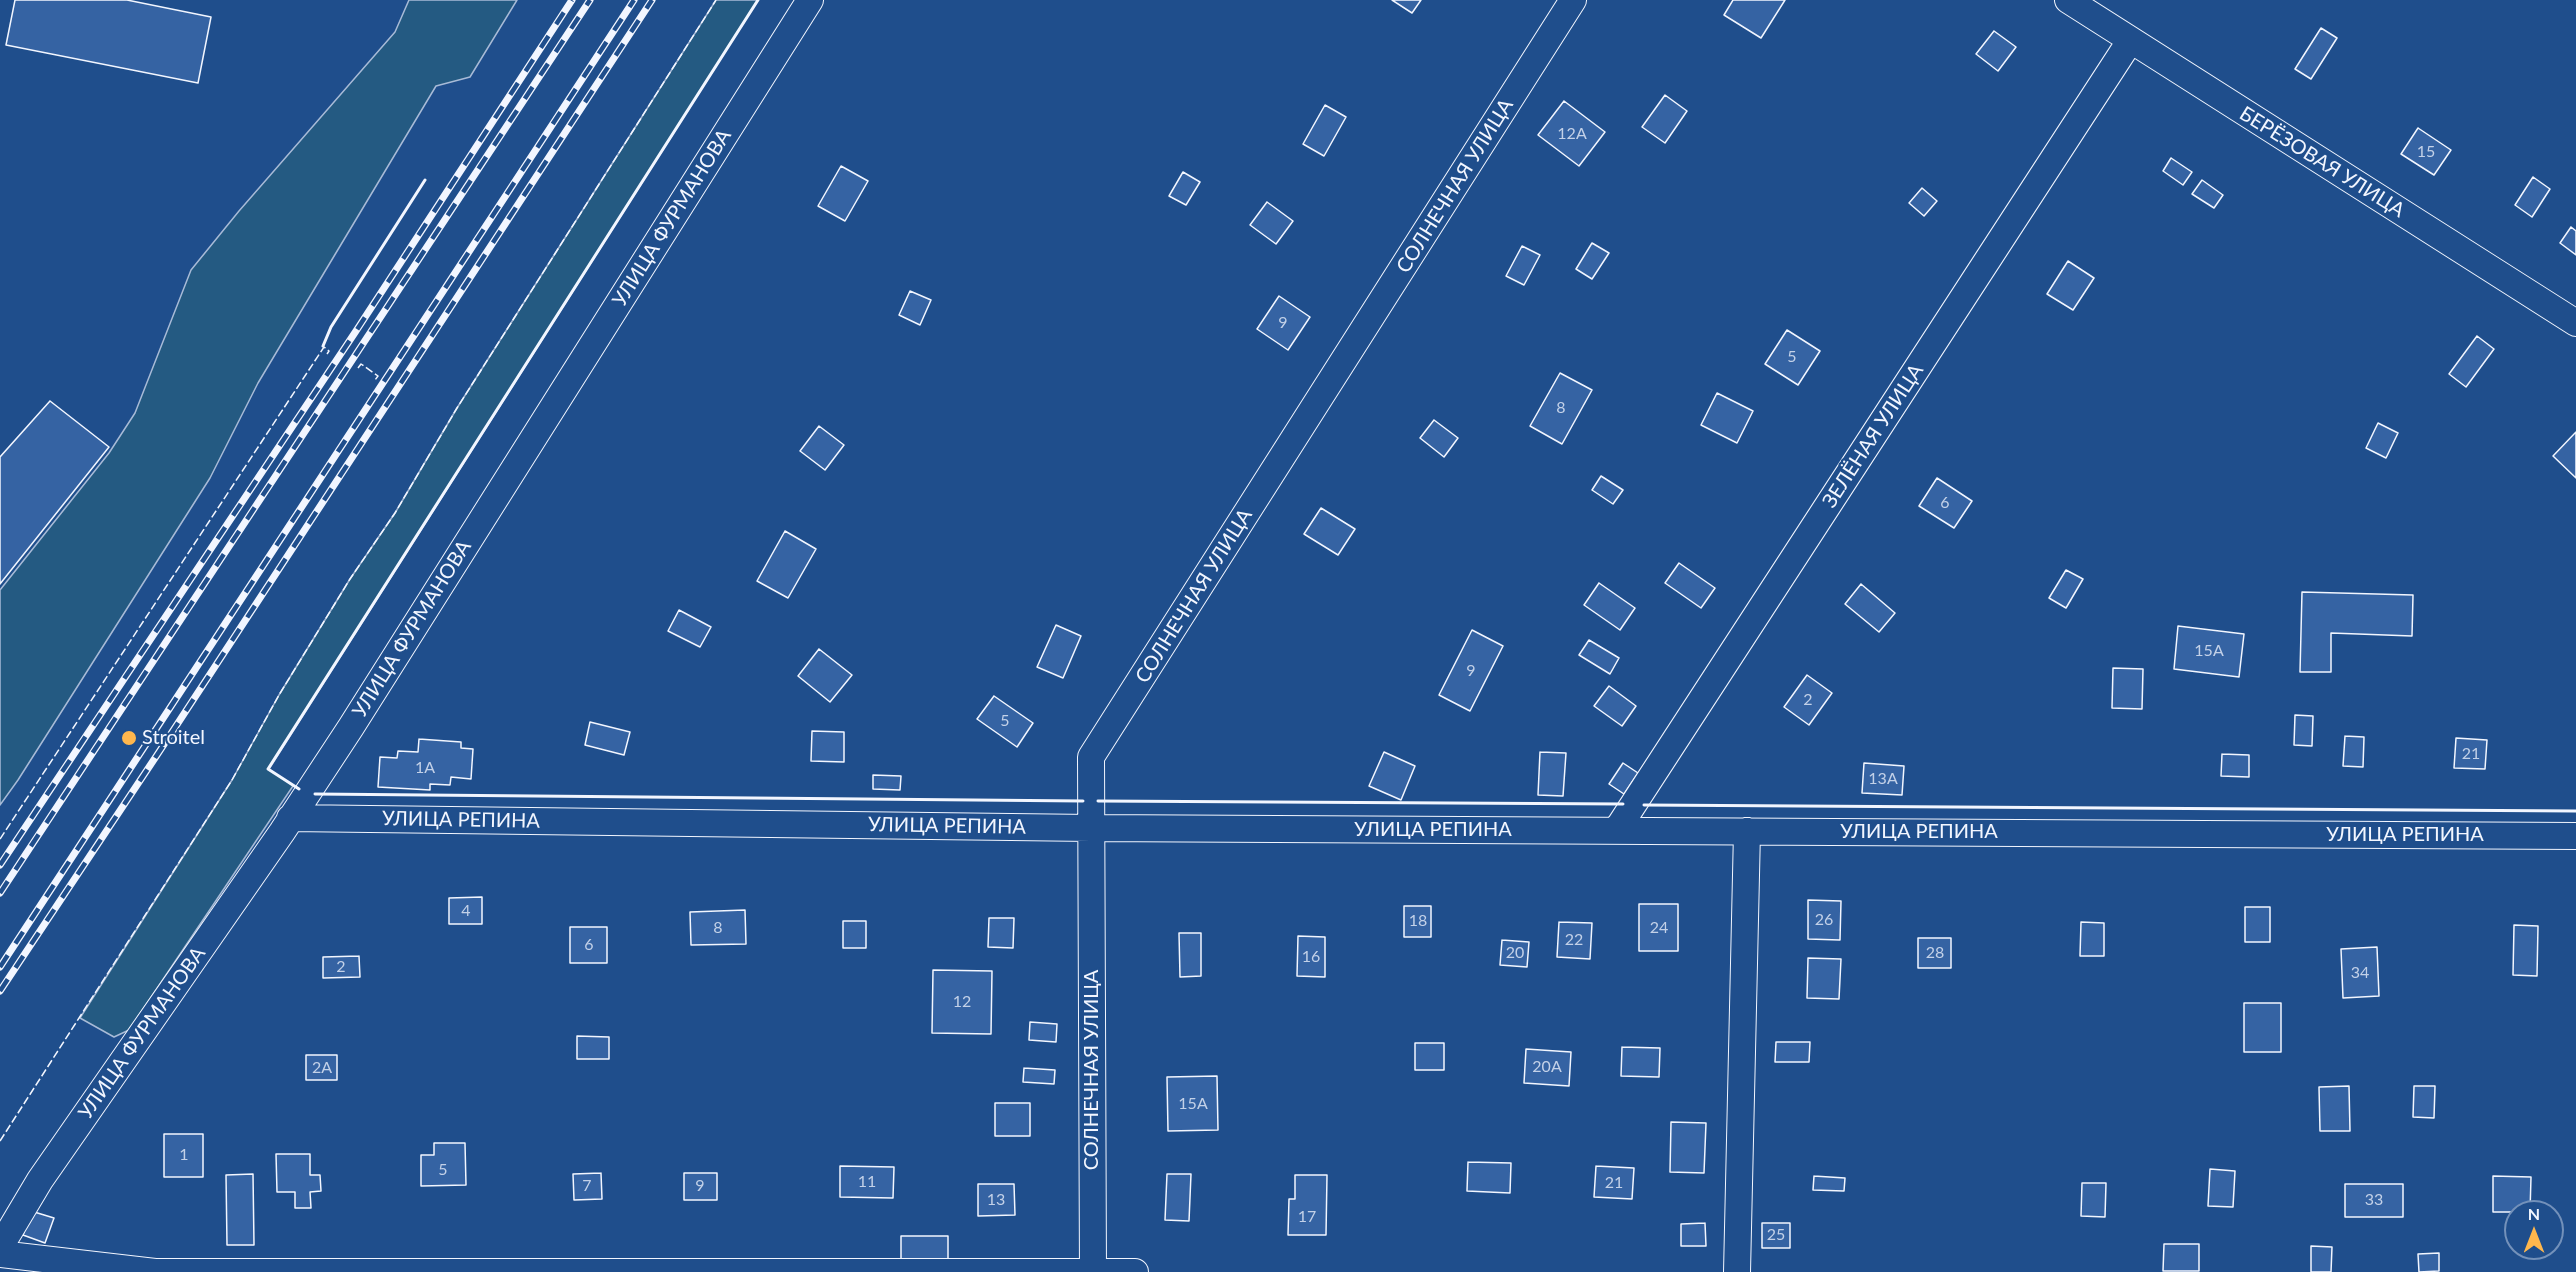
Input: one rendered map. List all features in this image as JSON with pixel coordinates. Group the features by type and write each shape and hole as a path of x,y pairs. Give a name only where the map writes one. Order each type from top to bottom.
{"street":[{"name":"УЛИЦА ФУРМАНОВА","path":"0,1247 40,1179 351,727 810,0"},
{"name":"СОЛНЕЧНАЯ УЛИЦА","path":"1093,1272 1091,757 1573,0"},
{"name":"БЕРЁЗОВАЯ УЛИЦА","path":"2068,0 2576,323"},
{"name":"ЗЕЛЁНАЯ УЛИЦА","path":"1616,831 2130,41"},
{"name":"УЛИЦА РЕПИНА","path":"290,818 1091,828 2576,836"},
{"path":"1737,1272 1747,831"},
{"path":"0,1254 155,1272 1135,1272"}],"shaded area":[{"path":"409,0 517,0 470,77 436,86 258,383 210,478 0,805 0,590 109,453 135,413 191,270 239,211 395,32"},
{"path":"716,0 758,0 269,769 293,786 129,1030 114,1037 80,1018 232,780 279,695 350,579 395,513 457,408"}],"building":[{"path":"15,0 127,0 211,17 198,83 6,45"},
{"path":"1392,0 1421,0 1412,13"},
{"path":"1733,0 1785,0 1761,38 1724,15"},
{"path":"2321,28 2337,38 2311,79 2295,69"},
{"path":"1994,31 2016,47 1998,71 1976,54"},
{"path":"1665,95 1687,111 1665,143 1642,127"},
{"path":"1564,101 1605,132 1579,166 1538,135"},
{"path":"1325,105 1346,117 1324,156 1303,144"},
{"path":"2418,128 2451,150 2434,175 2401,154"},
{"path":"2171,158 2192,172 2183,185 2163,171"},
{"path":"841,166 868,181 845,221 818,206"},
{"path":"1183,172 1200,182 1186,205 1169,196"},
{"path":"2533,177 2550,189 2532,217 2515,205"},
{"path":"2202,180 2223,195 2214,208 2192,194"},
{"path":"1922,188 1937,201 1924,216 1909,203"},
{"path":"1267,202 1293,221 1276,244 1250,225"},
{"path":"2571,227 2576,231 2576,255 2560,243"},
{"path":"1592,243 1609,253 1592,279 1576,269"},
{"path":"1522,246 1540,255 1524,285 1506,276"},
{"path":"2068,261 2094,278 2073,310 2047,294"},
{"path":"910,291 931,300 920,325 899,315"},
{"path":"1279,296 1310,317 1288,350 1257,329"},
{"path":"1787,330 1820,351 1798,385 1765,364"},
{"path":"2477,336 2494,349 2466,387 2449,374"},
{"path":"1560,373 1592,390 1562,444 1530,426"},
{"path":"1717,393 1753,411 1737,443 1701,425"},
{"path":"50,401 109,447 0,584 0,457"},
{"path":"1434,420 1458,438 1444,457 1420,438"},
{"path":"2378,423 2398,433 2386,458 2366,448"},
{"path":"819,426 844,445 825,470 800,451"},
{"path":"2576,432 2576,478 2553,456"},
{"path":"1601,476 1623,490 1613,504 1592,490"},
{"path":"1937,478 1972,501 1954,528 1919,506"},
{"path":"1321,508 1355,529 1338,555 1304,534"},
{"path":"785,531 816,549 788,598 757,581"},
{"path":"1679,563 1715,588 1701,608 1665,583"},
{"path":"2066,570 2083,579 2066,608 2049,598"},
{"path":"1599,583 1635,608 1620,630 1584,605"},
{"path":"1861,584 1895,613 1879,632 1845,604"},
{"path":"2302,592 2413,595 2412,636 2331,633 2331,672 2300,672"},
{"path":"679,610 711,627 700,647 668,631"},
{"path":"1056,625 1081,636 1063,678 1037,667"},
{"path":"2178,626 2244,634 2239,677 2174,669"},
{"path":"1472,630 1503,646 1470,711 1439,695"},
{"path":"1589,640 1619,658 1610,674 1579,655"},
{"path":"819,649 852,675 830,702 798,676"},
{"path":"2113,668 2143,669 2142,709 2112,708"},
{"path":"1807,675 1832,693 1809,725 1784,707"},
{"path":"1609,686 1636,706 1622,726 1594,706"},
{"path":"994,696 1033,723 1017,747 977,719"},
{"path":"2295,715 2313,716 2312,746 2294,745"},
{"path":"590,722 630,732 624,755 585,745"},
{"path":"812,731 844,732 844,762 811,761"},
{"path":"2345,736 2364,737 2363,767 2343,766"},
{"path":"2456,738 2487,740 2485,769 2454,768"},
{"path":"419,739 461,742 461,748 473,749 471,779 451,777 450,785 430,784 430,790 378,787 380,757 397,758 398,751 418,752"},
{"path":"1384,752 1415,766 1401,800 1369,786"},
{"path":"1540,752 1566,753 1563,796 1538,795"},
{"path":"2222,754 2249,755 2249,777 2221,776"},
{"path":"1623,763 1638,773 1624,794 1609,784"},
{"path":"1864,763 1904,766 1902,795 1862,793"},
{"path":"873,775 901,776 900,790 873,789"},
{"path":"482,897 482,924 449,924 449,898"},
{"path":"1808,900 1841,901 1840,940 1808,939"},
{"path":"1639,904 1678,904 1678,951 1639,951"},
{"path":"1404,906 1431,906 1431,937 1404,937"},
{"path":"2245,907 2270,907 2270,942 2245,942"},
{"path":"745,910 746,944 691,945 690,912"},
{"path":"989,918 1014,918 1013,948 988,947"},
{"path":"843,921 866,921 866,948 843,948"},
{"path":"1559,922 1592,923 1590,959 1557,957"},
{"path":"2081,922 2104,923 2104,956 2080,956"},
{"path":"2514,925 2538,926 2537,976 2513,975"},
{"path":"570,927 607,927 607,963 570,963"},
{"path":"1179,933 1201,933 1201,976 1180,977"},
{"path":"1298,936 1325,937 1325,977 1297,976"},
{"path":"1918,938 1951,938 1951,968 1918,968"},
{"path":"1502,940 1529,942 1527,967 1500,965"},
{"path":"2377,947 2379,996 2343,998 2341,949"},
{"path":"359,956 360,977 323,978 323,957"},
{"path":"1808,958 1841,959 1839,999 1807,998"},
{"path":"933,970 992,971 991,1034 932,1033"},
{"path":"2244,1003 2281,1003 2281,1052 2244,1052"},
{"path":"1030,1022 1057,1024 1056,1042 1029,1040"},
{"path":"577,1036 609,1037 609,1059 577,1059"},
{"path":"1776,1042 1810,1042 1809,1062 1775,1062"},
{"path":"1415,1043 1444,1043 1444,1070 1415,1070"},
{"path":"1622,1047 1660,1048 1659,1077 1621,1076"},
{"path":"1526,1049 1571,1052 1569,1086 1524,1083"},
{"path":"306,1055 337,1055 337,1080 306,1080"},
{"path":"1024,1068 1055,1070 1054,1084 1023,1082"},
{"path":"1217,1076 1218,1130 1168,1131 1167,1077"},
{"path":"2349,1086 2350,1131 2320,1131 2319,1087"},
{"path":"2414,1086 2435,1086 2434,1118 2413,1117"},
{"path":"995,1103 1030,1103 1030,1136 995,1136"},
{"path":"1671,1122 1706,1123 1704,1173 1670,1172"},
{"path":"164,1134 203,1134 203,1177 164,1177"},
{"path":"434,1143 465,1143 466,1185 421,1186 421,1155 434,1155"},
{"path":"276,1154 310,1154 310,1175 320,1175 321,1191 310,1192 311,1208 295,1208 295,1192 277,1192"},
{"path":"1468,1162 1511,1163 1510,1193 1467,1191"},
{"path":"840,1166 894,1167 893,1198 840,1197"},
{"path":"1596,1166 1634,1168 1632,1199 1594,1197"},
{"path":"2210,1169 2235,1171 2233,1207 2208,1206"},
{"path":"601,1173 602,1199 574,1200 573,1174"},
{"path":"684,1173 717,1173 717,1200 684,1200"},
{"path":"253,1174 254,1245 227,1245 226,1175"},
{"path":"1167,1174 1191,1174 1189,1221 1165,1220"},
{"path":"1295,1175 1327,1175 1326,1235 1288,1235 1289,1199 1295,1199"},
{"path":"1814,1176 1845,1178 1844,1191 1813,1190"},
{"path":"2493,1176 2531,1177 2530,1200 2504,1200 2504,1212 2493,1212"},
{"path":"2082,1183 2106,1183 2105,1217 2081,1216"},
{"path":"978,1184 1014,1184 1015,1215 978,1216"},
{"path":"2345,1184 2403,1184 2403,1217 2345,1217"},
{"path":"31,1211 54,1218 45,1243 23,1235"},
{"path":"1705,1223 1706,1246 1681,1246 1681,1224"},
{"path":"1762,1223 1790,1223 1790,1248 1762,1248"},
{"path":"901,1236 948,1236 948,1260 901,1260"},
{"path":"2164,1244 2199,1244 2199,1271 2163,1271"},
{"path":"2311,1246 2332,1247 2331,1272 2311,1272"},
{"path":"2439,1253 2439,1271 2419,1272 2418,1254"}],"railway":[{"path":"0,865 356,331 572,0"},
{"path":"0,893 590,0"},
{"path":"0,967 634,0"},
{"path":"0,991 652,0"}],"fence":[{"path":"0,1141 232,780 279,695 350,579 395,513 457,408 716,0"},
{"path":"0,839 324,347 329,351 327,354"},
{"path":"358,368 361,364 378,376 375,380"}],"wall":[{"path":"299,789 268,769 758,0"},
{"path":"323,346 331,327 425,180"},
{"path":"315,794 1083,801"},
{"path":"1098,801 1623,804"},
{"path":"1644,805 2576,811"}],"place":[{"name":"Stroitel","path":"129,738"}]}
